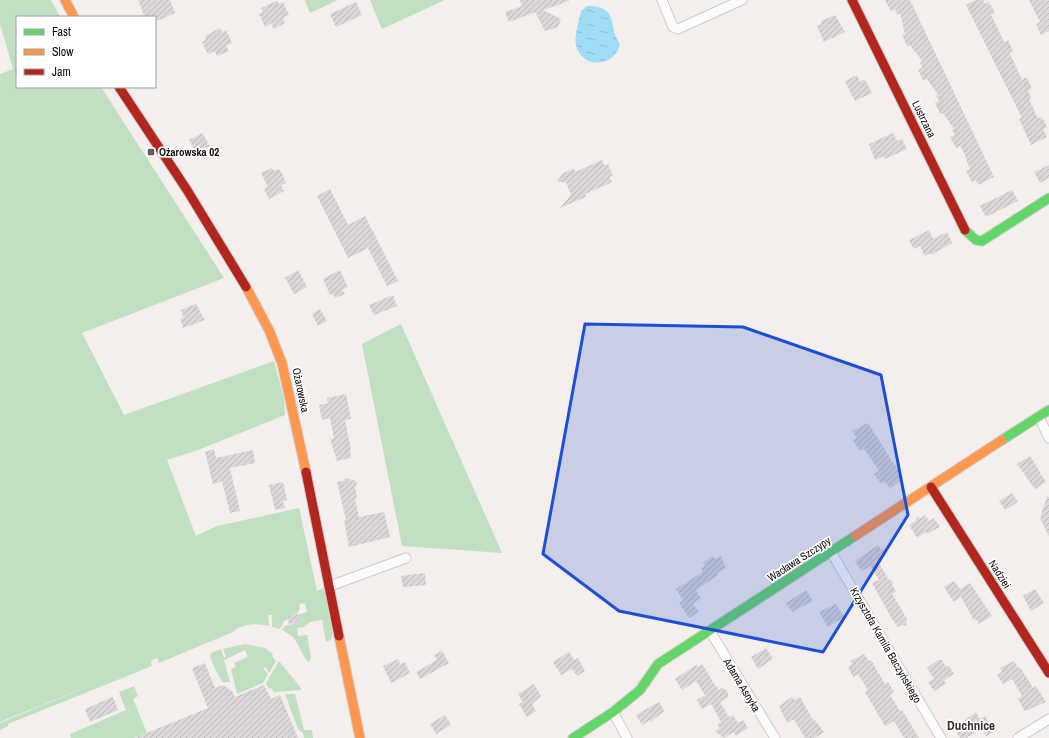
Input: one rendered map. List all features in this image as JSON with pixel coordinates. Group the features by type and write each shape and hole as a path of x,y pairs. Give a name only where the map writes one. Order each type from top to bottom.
{"street":[{"path":"65,0 73,16"},
{"path":"662,0 673,27 678,29 742,0"},
{"name":"Lustrzana","path":"852,0 966,233 976,240 982,241 1049,198"},
{"name":"Ożarowska","path":"120,88 186,187 273,335 279,350 287,381 330,586 360,738"},
{"name":"Wacława Szczypy","path":"573,738 613,712 640,690 658,664 1049,410"},
{"path":"1039,417 1049,438"},
{"name":"Nadziei","path":"931,487 1049,673"},
{"name":"Krzysztofa Kamila Baczyńskiego","path":"832,552 941,738"},
{"path":"330,586 406,558"},
{"name":"Adama Asnyka","path":"710,631 775,738"},
{"path":"613,712 627,738"},
{"path":"1018,738 1049,719"}],"highlighted area":[{"path":"585,324 743,327 881,375 908,515 823,652 619,611 543,554"}],"green space":[{"path":"0,0 51,0 59,16 16,16 16,88 102,88 224,278 82,333 124,415 274,361 284,398 285,415 198,450 167,460 196,536 217,526 299,508 317,591 324,588 333,633 331,640 326,642 322,620 310,622 304,627 297,628 298,636 307,635 311,658 309,662 305,659 294,638 282,630 285,626 299,622 297,615 307,612 305,603 299,604 300,609 297,613 287,616 288,619 284,621 280,629 272,627 272,615 268,615 269,626 260,624 245,625 233,632 159,663 157,658 151,661 152,666 8,724 8,726 0,730 0,723 104,680 0,722 0,74 13,69 0,24"},
{"path":"305,0 338,0 310,13"},
{"path":"370,0 445,0 382,29"},
{"path":"401,324 502,553 402,546 362,344"},
{"path":"245,644 265,648 273,654 272,656 276,661 269,673 266,667 263,668 268,674 263,683 237,694 231,669 236,667 234,663 248,657 245,650 224,660 230,682 222,682 210,656 211,653 221,649 224,658 226,657 223,649"},
{"path":"279,661 301,688 301,690 273,692 272,688 269,689 266,683"},
{"path":"134,686 138,696 133,699 147,733 134,738 71,738 70,734 126,710 119,692"},
{"path":"285,694 295,694 304,730 312,730 313,738 304,738 303,733 298,729"}],"water":[{"path":"587,6 598,7 609,13 616,37 620,44 617,52 605,61 591,62 585,59 579,53 576,45 576,32 581,11"}],"building":[{"path":"138,0 170,0 175,13 156,22 156,16 145,16"},
{"path":"520,0 569,1 543,10 561,19 558,27 545,31 535,12 509,22 505,12 522,6"},
{"path":"885,0 910,0 994,177 978,185 976,180 972,182 966,171 970,169 963,151 960,146 956,148 950,137 955,135 952,130 954,129 943,113 940,114 935,103 939,101 936,96 938,95 927,79 923,80 918,70 922,68 920,62 922,61 910,45 907,46 902,35 905,34 900,13 897,15 895,9 891,11"},
{"path":"976,0 983,0 985,4 989,2 995,13 991,15 1004,42 1008,40 1013,51 1009,53 1022,80 1026,77 1032,88 1028,90 1031,98 1029,99 1038,119 1042,117 1047,127 1043,129 1047,137 1031,145 1019,119 1022,118 966,5"},
{"path":"1029,0 1049,0 1049,31 1041,35 1036,24 1040,22"},
{"path":"277,1 279,4 283,2 289,15 283,18 285,23 274,29 271,23 265,27 259,14 263,12 261,8"},
{"path":"356,2 362,15 336,27 330,14"},
{"path":"835,15 845,32 824,42 817,26 822,24 821,21"},
{"path":"220,28 222,32 226,30 232,43 226,46 229,51 217,56 215,51 208,54 202,42 206,40 205,36"},
{"path":"857,75 860,82 865,79 872,93 855,101 845,81"},
{"path":"202,133 210,146 196,153 189,140"},
{"path":"893,133 897,141 902,139 907,149 885,159 884,156 875,160 869,144"},
{"path":"602,160 604,165 608,164 613,176 609,177 612,182 585,194 586,197 560,208 571,195 566,182 557,182 563,173 574,169 575,172"},
{"path":"1049,165 1049,178 1040,183 1034,172"},
{"path":"272,168 274,171 278,169 281,171 286,183 281,185 284,191 269,199 264,189 268,187 261,173"},
{"path":"330,189 348,225 365,216 398,281 387,286 368,248 348,258 317,196"},
{"path":"1012,190 1018,201 986,217 980,206"},
{"path":"929,230 933,239 947,232 952,243 931,255 930,253 925,256 920,246 914,249 909,240"},
{"path":"298,270 307,287 294,294 285,278"},
{"path":"340,270 348,287 342,290 345,294 335,298 333,294 330,295 323,279"},
{"path":"393,295 397,306 374,315 369,305"},
{"path":"196,304 205,320 183,328 180,319 184,318 181,310"},
{"path":"320,309 327,321 318,326 312,314"},
{"path":"346,394 351,419 345,420 351,450 351,458 337,461 330,439 334,438 330,418 322,420 319,405 328,403 327,398"},
{"path":"868,423 903,478 890,489 885,482 881,484 874,474 879,471 864,449 860,451 853,440 857,438 852,431"},
{"path":"214,449 216,458 253,450 255,463 230,468 240,511 230,513 222,481 213,484 205,452"},
{"path":"1030,456 1046,482 1035,489 1017,464"},
{"path":"345,478 356,481 357,484 355,487 357,498 355,499 359,517 384,512 390,537 349,547 344,520 346,520 337,482 343,481"},
{"path":"283,482 287,500 283,501 285,508 275,510 269,485"},
{"path":"1012,493 1018,502 1005,510 999,501"},
{"path":"1047,496 1049,497 1049,536 1040,518"},
{"path":"925,515 929,521 934,518 940,527 927,534 926,532 917,538 909,525 916,520 917,517 921,518"},
{"path":"878,545 881,549 885,550 885,556 880,560 882,562 879,563 889,580 893,581 892,585 896,591 892,594 907,619 906,626 902,625 898,627 892,619 872,583 879,580 870,566 862,571 855,561"},
{"path":"713,556 715,559 721,556 726,568 717,573 718,575 696,590 701,598 693,604 699,612 689,618 679,603 683,600 676,589 703,572 701,568 705,566 703,563"},
{"path":"425,573 426,585 403,587 401,576"},
{"path":"954,581 960,589 970,583 992,616 979,624 976,619 974,620 961,597 954,602 944,587"},
{"path":"1035,589 1044,603 1031,611 1023,596"},
{"path":"806,590 813,601 792,612 786,603"},
{"path":"836,604 844,617 828,627 819,612"},
{"path":"297,613 299,622 289,624 287,616"},
{"path":"766,648 773,659 758,669 751,657"},
{"path":"442,651 449,663 420,679 416,672 437,660 434,655"},
{"path":"569,652 574,660 578,658 585,671 577,676 572,669 561,675 553,662"},
{"path":"864,654 869,661 871,660 885,684 888,682 894,692 890,695 900,711 902,710 919,738 904,738 894,721 885,726 865,692 868,690 858,674 853,677 848,667 853,664 850,661"},
{"path":"398,659 400,664 405,662 410,673 391,683 383,666"},
{"path":"938,660 942,660 946,667 949,666 954,674 944,680 946,684 934,691 928,682 934,679 927,668"},
{"path":"1014,661 1018,668 1020,667 1033,688 1036,686 1046,702 1025,711 1018,699 1022,696 1012,679 1003,684 997,675 1002,672 1000,668"},
{"path":"205,663 215,688 223,685 232,691 235,697 264,685 271,699 280,695 298,738 135,738 208,708 192,668"},
{"path":"702,664 719,690 722,688 728,693 728,697 720,702 729,717 733,715 738,723 743,720 748,728 736,736 734,732 724,738 715,731 720,728 717,724 721,722 711,704 702,709 697,700 705,695 696,681 682,690 675,679 696,665 698,667"},
{"path":"534,684 541,696 532,704 536,711 527,717 519,704 523,702 518,694"},
{"path":"113,697 118,710 90,722 85,709"},
{"path":"792,697 794,700 800,697 813,720 814,719 824,732 815,738 805,738 794,719 787,723 779,706"},
{"path":"659,702 664,711 651,722 650,720 642,725 636,715"},
{"path":"976,712 979,719 985,716 994,732 986,736 982,729 966,738 960,738 954,728"},
{"path":"445,715 451,725 436,734 430,724"}],"traffic: fast":[{"path":"965,230 976,240 982,241 1049,198"},
{"path":"1002,440 1049,410"},
{"path":"573,738 613,712 640,690 658,664 855,536"}],"traffic: slow":[{"path":"65,0 73,16"},
{"path":"246,287 269,330 282,363 306,472"},
{"path":"855,536 1002,440"},
{"path":"339,636 360,738"}],"traffic: jam":[{"path":"852,0 965,230"},
{"path":"120,88 187,190 246,287"},
{"path":"306,472 339,636"},
{"path":"931,487 1049,673"}],"place":[{"name":"Ożarowska 02","path":"151,152"}],"district":[{"name":"Duchnice","path":"971,725"}]}
